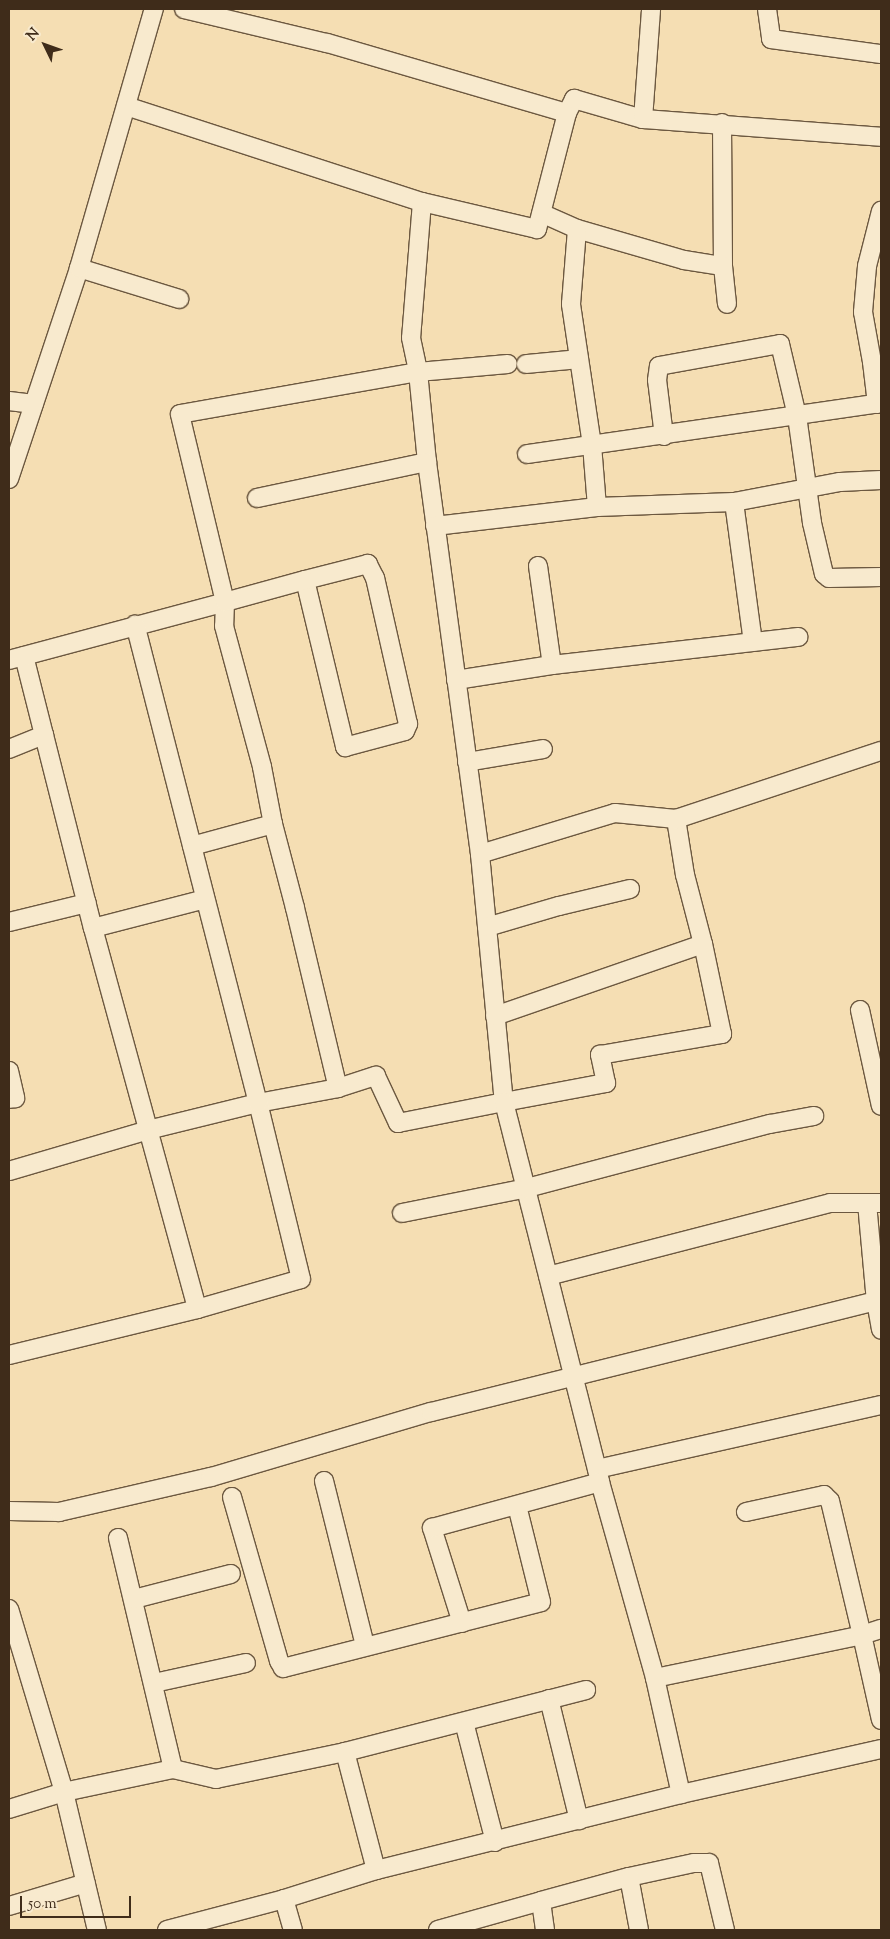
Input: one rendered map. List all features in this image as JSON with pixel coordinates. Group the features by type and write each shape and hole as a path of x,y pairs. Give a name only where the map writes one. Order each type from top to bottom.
{"street":[{"path":"9,479 79,268 154,9"},
{"path":"184,9 326,43 567,113"},
{"path":"643,119 651,9"},
{"path":"767,9 771,39 881,54"},
{"path":"126,106 422,202 537,229 567,113 574,99 643,119 722,123 881,137"},
{"path":"722,123 723,266 727,304"},
{"path":"422,202 410,338 418,372 427,462 480,854 504,1102 599,1475 655,1678 681,1794"},
{"path":"527,454 879,404 873,321 862,312 874,274 881,211"},
{"path":"541,214 577,229 684,260 723,266"},
{"path":"577,229 571,304 592,445 597,507"},
{"path":"79,268 179,299"},
{"path":"664,436 657,380 659,366 780,344 797,416 812,523 824,574 829,578 881,577"},
{"path":"338,1088 295,908 272,824 262,767 224,626 225,602 180,414 418,372 579,359"},
{"path":"9,401 34,404"},
{"path":"257,498 427,462"},
{"path":"436,526 597,507 734,502 840,482 881,480"},
{"path":"734,502 753,642"},
{"path":"197,1309 93,928 44,735 16,658 305,580 368,564 375,578 408,724 405,731 345,747 305,580"},
{"path":"538,566 552,665"},
{"path":"9,1355 197,1309 301,1279 258,1103 134,626"},
{"path":"456,680 552,665 798,637"},
{"path":"9,749 44,735"},
{"path":"467,762 543,749"},
{"path":"480,854 615,813 676,819 881,751"},
{"path":"9,1170 148,1130 258,1103 338,1088 376,1076 398,1123 606,1083 600,1054 722,1034 703,944 685,875 676,819"},
{"path":"192,846 272,824"},
{"path":"487,927 630,888"},
{"path":"93,928 205,900"},
{"path":"9,922 87,903"},
{"path":"495,1016 703,944"},
{"path":"860,1010 881,1106"},
{"path":"9,1071 15,1098 9,1099"},
{"path":"402,1212 526,1188 757,1127 814,1116"},
{"path":"548,1276 830,1203 874,1203 881,1330"},
{"path":"9,1511 59,1512 211,1478 431,1412 878,1301"},
{"path":"462,1623 432,1528 517,1506 599,1475 881,1405"},
{"path":"324,1480 365,1646"},
{"path":"746,1512 824,1495 830,1501 881,1720"},
{"path":"232,1497 278,1660 283,1668 541,1602 517,1506"},
{"path":"118,1538 173,1769"},
{"path":"134,1599 231,1574"},
{"path":"9,1609 14,1642 64,1792 97,1930"},
{"path":"655,1678 862,1635 881,1629"},
{"path":"154,1684 246,1663"},
{"path":"9,1809 64,1792 173,1769 216,1780 345,1752 586,1690"},
{"path":"549,1699 580,1820"},
{"path":"464,1722 495,1842"},
{"path":"166,1930 284,1899 376,1870 495,1842 681,1794 881,1749"},
{"path":"345,1752 376,1870"},
{"path":"438,1930 629,1877 694,1863 709,1863 725,1930"},
{"path":"629,1877 640,1930"},
{"path":"9,1906 86,1883"},
{"path":"284,1899 292,1930"},
{"path":"541,1901 545,1930"}]}
